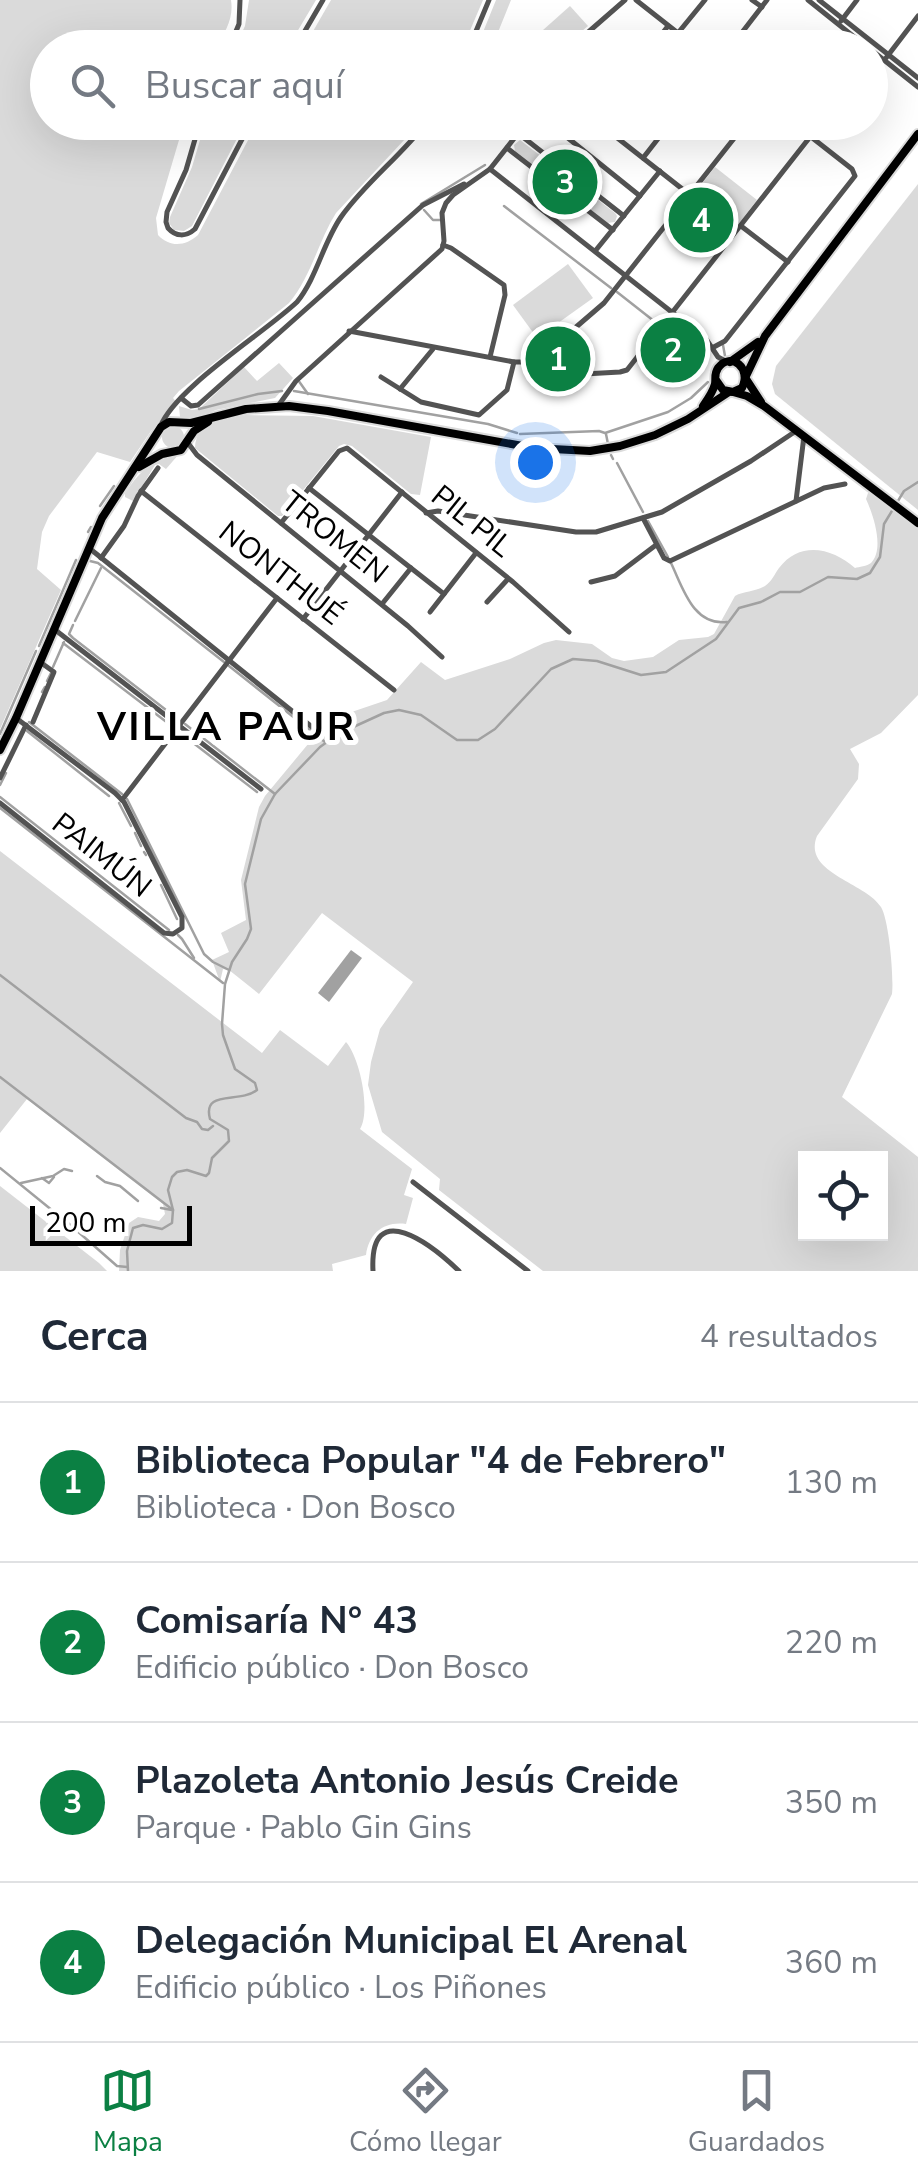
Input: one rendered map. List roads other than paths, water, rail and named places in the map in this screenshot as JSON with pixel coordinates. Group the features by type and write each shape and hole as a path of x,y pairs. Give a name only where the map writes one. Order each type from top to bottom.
{"main road":[{"path":"696,414 711,393 718,368 745,354 765,336 917,137"},
{"path":"0,750 108,508 166,423 278,406 328,411 510,444 565,451 596,450 632,444 660,433 742,388 765,336"},
{"path":"729,362 740,364 764,406"},
{"path":"716,377 720,388 764,406 918,523"},
{"path":"135,469 152,458 175,452 198,428 220,416"},
{"path":"180,423 188,440"},
{"path":"158,431 160,446 175,452"}],"street":[{"path":"237,30 240,0"},
{"path":"306,30 323,0"},
{"path":"476,30 489,0"},
{"path":"590,30 623,0"},
{"path":"636,0 674,30"},
{"path":"680,30 705,0"},
{"path":"752,0 762,7"},
{"path":"744,30 767,0"},
{"path":"808,0 851,30"},
{"path":"819,0 849,30"},
{"path":"840,22 857,0"},
{"path":"888,54 918,16"},
{"path":"666,30 669,26"},
{"path":"888,58 918,78"},
{"path":"888,59 918,86"},
{"path":"195,140 166,216 168,228 179,236 195,230 242,140"},
{"path":"158,431 179,400 297,302 331,233 350,205 413,140"},
{"path":"443,210 450,198 490,169 513,140"},
{"path":"526,140 624,216"},
{"path":"570,140 640,196"},
{"path":"620,140 690,195"},
{"path":"643,158 657,140"},
{"path":"349,331 526,362 561,340 604,303 733,140"},
{"path":"561,340 582,373 622,372 629,368 808,140"},
{"path":"712,348 724,343 853,179 852,169 814,140"},
{"path":"507,148 613,230"},
{"path":"490,169 627,274 706,339 718,357 729,362"},
{"path":"596,250 660,172"},
{"path":"179,400 198,405 433,199 478,178"},
{"path":"278,406 294,383 443,246 443,210 440,200 433,199"},
{"path":"741,226 788,262"},
{"path":"443,246 504,285 490,357"},
{"path":"400,389 434,348"},
{"path":"712,348 716,377"},
{"path":"381,377 426,404 479,415 507,390 514,362"},
{"path":"179,400 175,413 180,423"},
{"path":"796,501 801,434"},
{"path":"426,512 437,510 596,532 666,510 801,434"},
{"name":"TROMEN","path":"188,440 197,456 442,656"},
{"name":"PIL PIL","path":"309,488 338,452 349,449 569,632"},
{"name":"TROMEN","path":"175,452 197,456"},
{"path":"101,558 158,468"},
{"path":"643,518 664,559 670,560 824,488 845,484"},
{"path":"281,523 309,488 444,594"},
{"name":"NONTHUÉ","path":"141,491 394,690"},
{"path":"304,619 402,492"},
{"path":"590,582 616,576 657,545"},
{"path":"89,548 317,731"},
{"path":"430,612 476,553"},
{"path":"382,604 411,568"},
{"path":"487,602 508,579"},
{"path":"16,718 29,723 122,800 278,598"},
{"path":"54,629 261,790"},
{"path":"0,778 54,672 40,662"},
{"name":"PAIMÚN","path":"0,803 162,931 178,932 183,925 182,917 122,800"},
{"path":"413,1182 528,1271"},
{"path":"373,1271 378,1242 387,1232 400,1230 440,1254 459,1271"},
{"path":"512,1271 518,1264"}],"waterway":[{"path":"421,204 485,165"},
{"path":"504,206 611,288"},
{"path":"424,210 433,220 443,220"},
{"path":"617,292 659,325"},
{"path":"670,335 702,360"},
{"path":"723,345 725,356"},
{"path":"298,380 308,394"},
{"path":"520,434 605,433 668,412 708,382"},
{"path":"199,409 282,391"},
{"path":"294,391 488,424 517,433"},
{"path":"606,434 608,444"},
{"path":"611,455 613,459"},
{"path":"617,463 643,512"},
{"path":"128,1271 127,1251 133,1228 143,1225 162,1229 172,1223 168,1190 172,1177 187,1170 206,1176 212,1158 229,1141 228,1130 210,1119 211,1104 257,1090 255,1083 235,1069 223,1035 225,984 232,962 251,929 245,884 261,819 275,794 320,747 338,734 399,710 421,715 457,740 478,740 495,729 551,669 573,659 597,661 641,675 666,672 716,639 739,608 780,592 800,592 828,577 857,579 870,573 880,557 884,524 904,491 918,482"},
{"path":"100,506 114,486"},
{"path":"648,521 668,557"},
{"path":"88,532 91,527"},
{"path":"39,646 76,560"},
{"path":"90,561 98,563 224,662"},
{"path":"671,563 698,612 715,622 727,622"},
{"path":"75,621 101,568"},
{"path":"73,625 69,634 73,638 179,720"},
{"path":"53,667 64,642"},
{"path":"63,643 173,727"},
{"path":"0,734 36,651"},
{"path":"229,666 325,742"},
{"path":"47,681 51,673"},
{"path":"42,692 45,687"},
{"path":"29,722 122,794"},
{"path":"185,724 275,794"},
{"path":"27,731 109,796"},
{"path":"179,732 257,792"},
{"path":"0,785 6,773"},
{"path":"0,797 169,930"},
{"path":"127,799 204,954 229,970"},
{"path":"119,803 131,826"},
{"path":"0,808 223,983"},
{"path":"135,833 141,846"},
{"path":"161,885 177,919"},
{"path":"178,935 194,958"},
{"path":"0,975 186,1118 202,1129 213,1126"},
{"path":"0,1077 173,1210"},
{"path":"0,1168 53,1211"},
{"path":"21,1183 53,1176 64,1169 72,1171"},
{"path":"97,1176 120,1186 138,1201"},
{"path":"42,1178 49,1183 54,1177"},
{"path":"161,1208 172,1210"},
{"path":"59,1215 117,1266 127,1267"}],"place":[{"name":"Plazoleta Antonio Jesús Creide","path":"565,182"},
{"name":"Delegación Municipal El Arenal","path":"701,220"},
{"name":"Comisaría N° 43","path":"673,350"},
{"name":"Biblioteca Popular \"4 de Febrero\"","path":"558,359"}],"district":[{"name":"VILLA PAUR","path":"227,726"}]}
